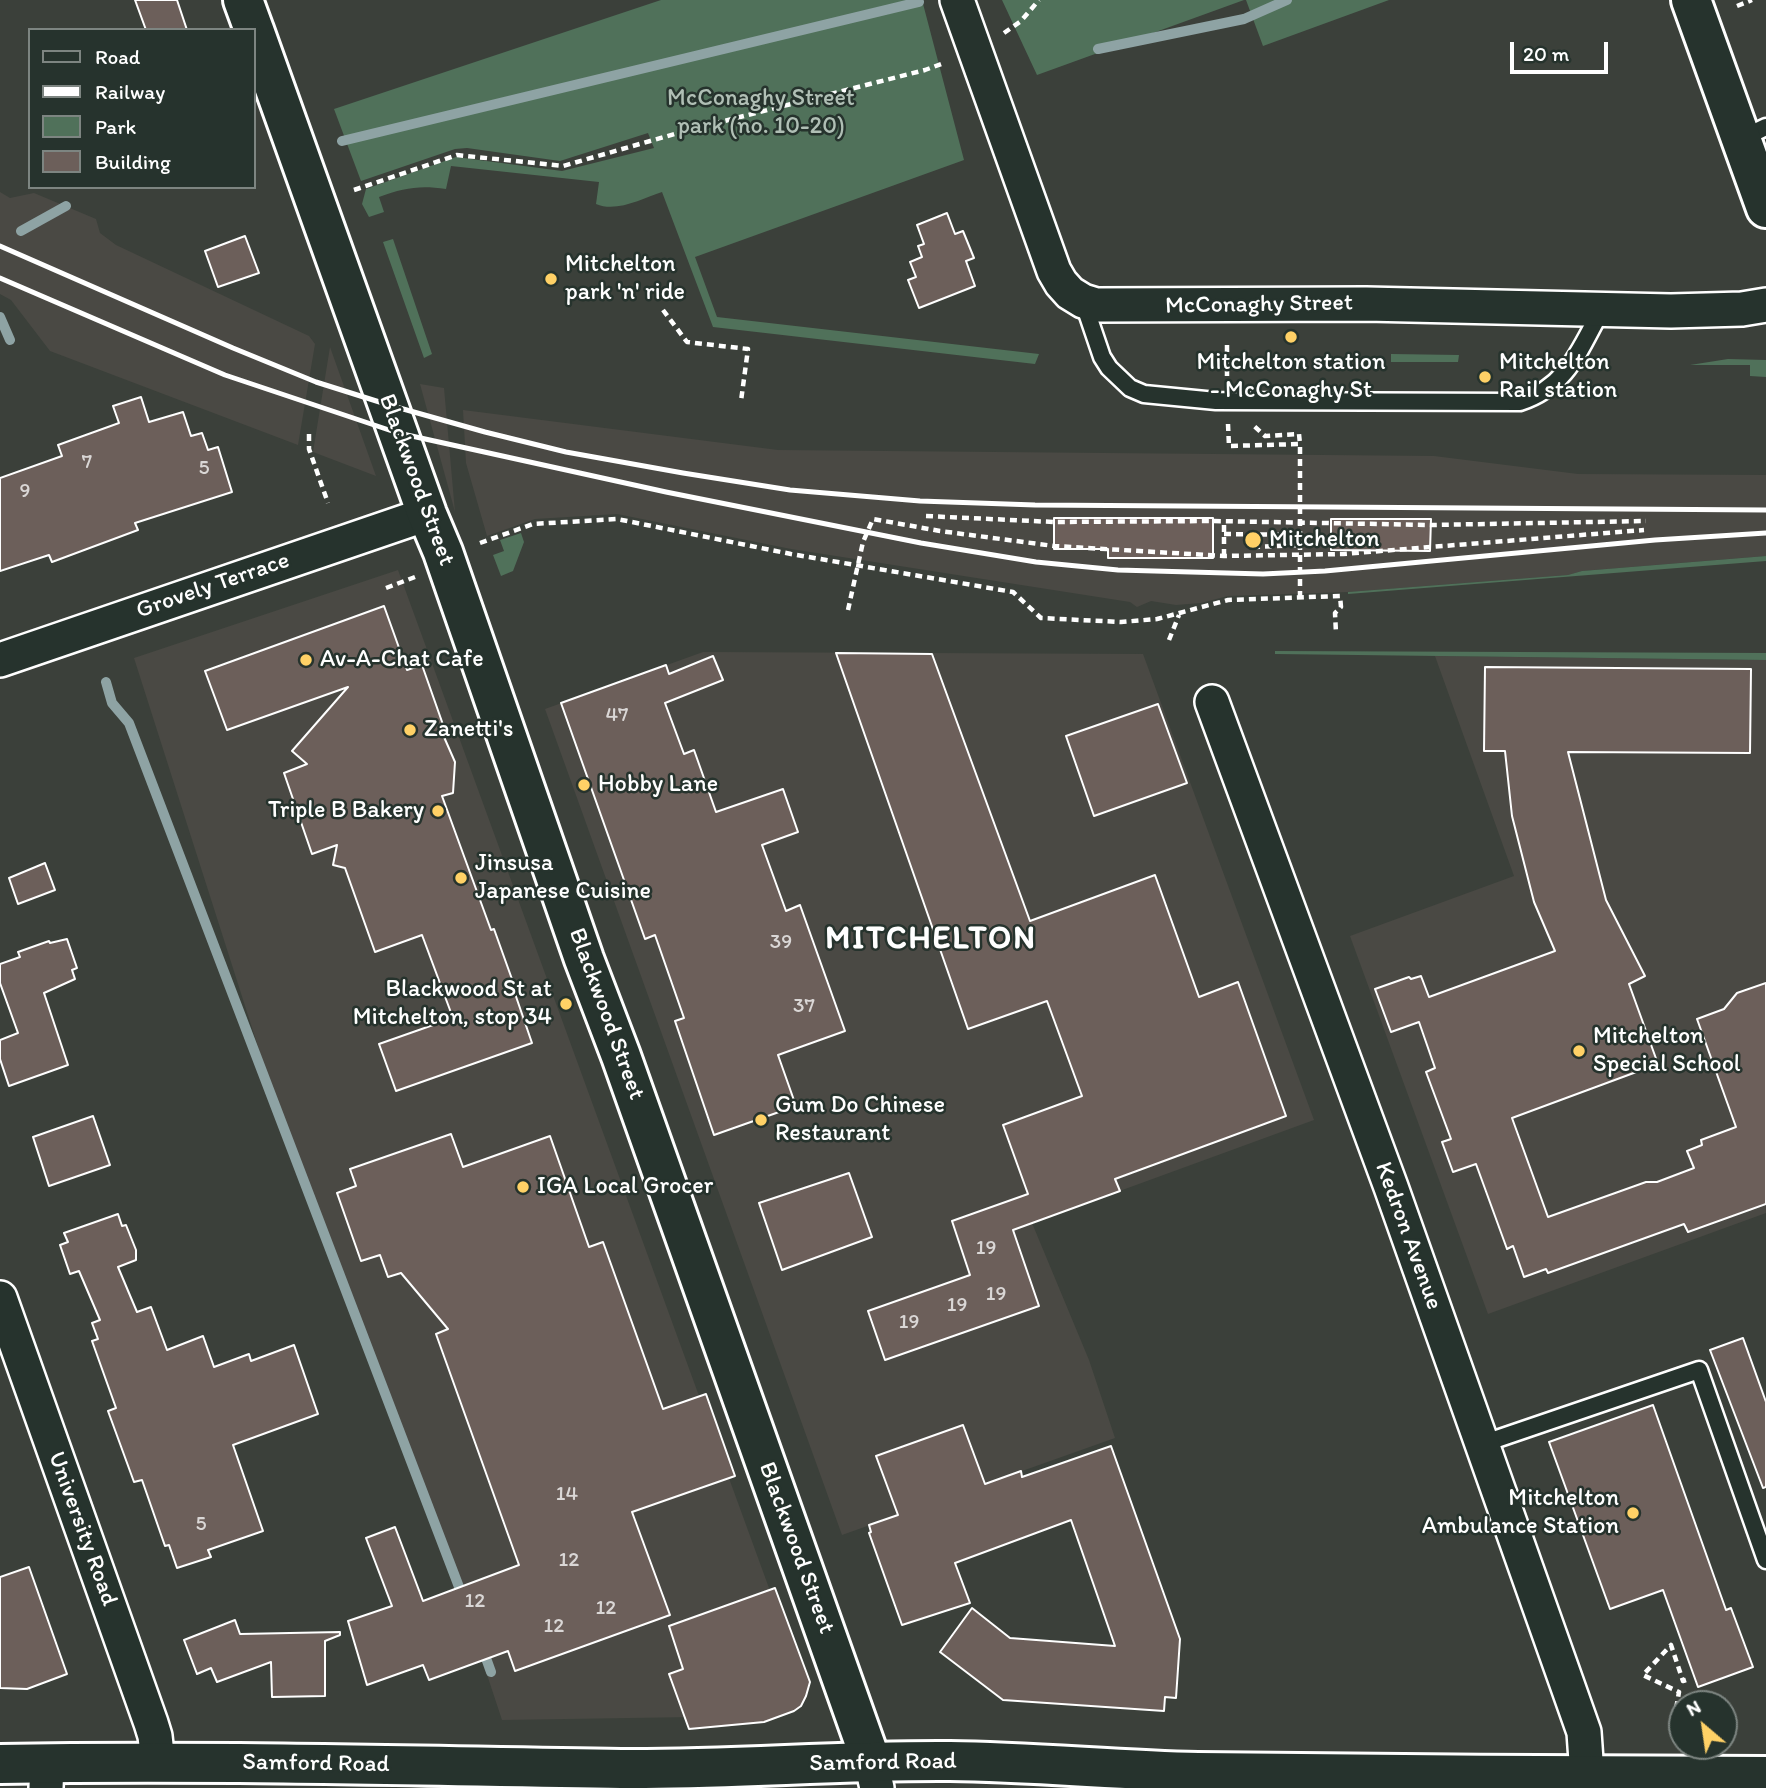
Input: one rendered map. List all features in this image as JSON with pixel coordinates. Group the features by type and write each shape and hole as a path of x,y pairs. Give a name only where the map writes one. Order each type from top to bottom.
{"street":[{"name":"Blackwood Street","path":"243,0 253,28"},
{"path":"957,0 1054,271 1070,293 1083,301"},
{"path":"1691,0 1754,133 1766,208"},
{"name":"Blackwood Street","path":"256,36 427,514 443,552 874,1774"},
{"name":"McConaghy Street","path":"1083,301 1096,305 1140,306 1366,304 1671,312 1742,309 1766,305"},
{"name":"Grovely Terrace","path":"0,660 427,514"},
{"name":"Kedron Avenue","path":"1212,702 1391,1187 1584,1731 1587,1775"},
{"name":"University Road","path":"0,1298 151,1723 158,1763"},
{"name":"Samford Road","path":"0,1764 46,1775 158,1763 874,1774 1018,1762 1096,1769 1198,1772 1766,1776"}],"lane":[{"path":"1083,301 1102,357 1117,378 1144,394 1216,401 1520,402 1537,397 1553,387 1565,374 1602,309"},
{"path":"1482,1444 1699,1370 1766,1560"}],"path":[{"path":"1000,37 1021,21 1039,0"},
{"path":"1737,6 1752,0"},
{"path":"354,190 457,155 563,166 685,131 925,71 952,61"},
{"path":"663,310 687,342 748,349 741,401"},
{"path":"1227,345 1228,381"},
{"path":"1228,417 1229,446 1300,444"},
{"path":"1250,423 1265,436 1299,434 1300,598"},
{"path":"309,434 309,449 328,503"},
{"path":"926,516 1054,522 1224,521 1431,525 1646,521"},
{"path":"480,543 533,524 617,519 859,566 1013,592 1041,618 1121,622 1157,619 1228,600 1340,596 1341,607 1335,613 1336,633"},
{"path":"848,610 863,542 873,519 1054,546 1224,556 1343,554 1644,530"},
{"path":"1224,521 1224,556"},
{"path":"1224,534 1300,535"},
{"path":"1253,547 1300,545"},
{"path":"386,588 423,575"},
{"path":"1169,640 1179,614"},
{"path":"1675,1690 1643,1675 1671,1645 1683,1681 1686,1680"}],"shaded area":[{"path":"0,192 10,198 34,193 96,219 100,233 116,245 309,336 315,344 298,445 50,351 11,300 0,294"},
{"path":"330,347 376,476 313,452"},
{"path":"420,384 444,388 455,512"},
{"path":"463,410 778,450 1434,456 1578,474 1766,475 1766,556 1348,592 1228,596 1201,603 1176,605 1151,601 1137,607 1130,602 791,549 617,514 535,519 487,536 466,463"},
{"path":"398,570 804,1684 757,1716 502,1720 457,1584 284,1128 134,658"},
{"path":"703,652 1143,654 1314,1120 1032,1223 1089,1360 1115,1438 842,1535 545,709"},
{"name":"Mitchelton Special School","path":"1435,656 1766,660 1766,1213 1488,1314 1350,936 1514,876"}],"green space":[{"name":"McConaghy Street park (no. 10-20)","path":"661,0 922,0 964,160 695,257 717,317 1039,354 1035,364 713,327 662,192 630,204 612,207 596,204 599,182 451,166 446,189 412,188 379,197 384,212 369,217 362,204 366,189 456,157 562,171 654,148 648,133 560,161 467,148 455,149 361,181 334,109"},
{"path":"1002,0 1244,0 1037,75"},
{"path":"1246,0 1389,0 1263,46"},
{"path":"393,239 432,354 424,358 383,242"},
{"path":"1391,354 1459,355 1458,362 1391,362"},
{"path":"1728,359 1766,360 1766,377 1750,376 1750,365 1690,365"},
{"path":"521,533 524,542 513,571 501,576 493,555 504,551 500,540"},
{"path":"1766,556 1766,561 1348,594 1348,592"},
{"path":"1275,651 1766,653 1766,660 1275,654"}],"building":[{"path":"135,0 177,0 186,28 145,28"},
{"path":"947,213 955,234 963,231 974,258 966,261 975,286 919,308 908,280 916,277 910,262 922,257 918,246 924,244 917,225"},
{"path":"245,236 259,273 218,287 205,251"},
{"path":"141,397 149,422 183,412 191,436 202,433 208,450 218,447 232,492 135,523 138,530 52,562 49,555 0,571 0,478 62,456 58,445 119,423 113,406"},
{"path":"1054,518 1213,518 1213,558 1108,558 1108,549 1054,549"},
{"path":"1331,519 1431,519 1430,551 1331,550"},
{"path":"384,606 407,670 422,665 447,736 444,737 455,762 453,793 442,796 491,930 494,929 532,1043 396,1091 379,1044 453,1018 422,935 375,952 345,868 333,865 337,845 312,854 284,773 307,764 292,751 348,687 227,730 205,671"},
{"path":"836,653 932,654 1030,921 1155,875 1199,997 1238,982 1286,1116 1115,1179 1120,1191 1013,1230 1039,1306 885,1360 868,1311 970,1275 952,1221 1028,1194 1003,1125 1082,1096 1047,1001 968,1029"},
{"path":"713,656 723,680 665,703 684,754 694,750 716,812 783,789 798,832 762,845 786,911 800,905 845,1031 778,1055 796,1106 714,1135 675,1021 684,1018 655,935 645,939 561,703 666,665 669,674"},
{"path":"1485,667 1751,669 1750,753 1568,752 1606,900 1645,976 1629,984 1658,1064 1512,1118 1548,1217 1694,1168 1687,1151 1702,1145 1701,1140 1736,1127 1697,1019 1724,1009 1737,993 1766,983 1766,1204 1688,1232 1684,1224 1548,1273 1546,1269 1524,1277 1513,1246 1507,1249 1476,1164 1453,1172 1442,1142 1451,1139 1426,1072 1435,1068 1419,1022 1391,1032 1375,989 1409,977 1411,979 1421,976 1429,997 1555,951 1534,902 1512,816 1505,751 1484,751"},
{"path":"1158,704 1187,783 1094,816 1066,736"},
{"path":"45,863 55,890 18,904 9,878"},
{"path":"67,939 77,968 72,970 75,979 44,993 68,1065 9,1086 0,1059 0,1040 18,1033 0,983 0,964 20,957 18,952 49,941"},
{"path":"93,1116 110,1165 49,1186 33,1137"},
{"path":"451,1134 463,1167 550,1136 589,1247 603,1242 663,1409 706,1394 735,1476 632,1512 670,1615 515,1671 508,1651 429,1680 423,1665 367,1685 348,1621 392,1606 366,1538 395,1527 423,1601 519,1565 436,1334 448,1329 401,1273 388,1277 380,1255 361,1261 337,1193 356,1186 350,1169"},
{"path":"849,1173 872,1237 782,1270 759,1203"},
{"path":"118,1214 122,1226 126,1225 136,1250 136,1260 118,1267 137,1312 151,1307 167,1350 203,1336 214,1367 249,1354 251,1361 294,1345 318,1414 233,1445 263,1531 208,1550 211,1557 177,1568 169,1545 165,1546 142,1480 134,1482 108,1411 116,1408 92,1341 98,1339 92,1323 100,1320 79,1271 70,1274 60,1245 68,1242 64,1233"},
{"path":"1743,1338 1766,1402 1766,1487 1763,1488 1710,1350"},
{"name":"Mitchelton Ambulance Station","path":"1653,1405 1726,1610 1731,1608 1753,1667 1698,1687 1663,1590 1610,1609 1549,1442"},
{"path":"963,1425 985,1484 1021,1471 1022,1477 1111,1446 1180,1639 1176,1698 1165,1697 1164,1711 1003,1700 940,1652 972,1608 1010,1638 1115,1646 1071,1520 955,1563 970,1603 902,1625 869,1533 869,1525 898,1515 876,1456"},
{"path":"29,1567 67,1674 27,1689 0,1688 0,1577"},
{"path":"775,1588 810,1682 801,1706 764,1722 689,1729 669,1674 683,1669 669,1626"},
{"path":"235,1620 240,1634 340,1632 340,1635 325,1641 325,1696 272,1697 271,1662 217,1682 211,1668 197,1674 184,1640"}],"waterway":[{"path":"1098,49 1244,19 1287,0"},
{"path":"342,141 919,2"},
{"path":"21,231 66,206"},
{"path":"0,317 10,340"},
{"path":"106,682 112,703 129,723 464,1600"},
{"path":"482,1647 491,1672"}],"railway":[{"path":"0,246 316,382 389,405 566,452 790,490 920,501 1035,505 1766,510"},
{"path":"0,278 225,375 398,433 666,492 921,543 1036,562 1118,570 1263,574 1766,533"}],"place":[{"name":"Mitchelton park 'n' ride","path":"551,279"},
{"name":"Mitchelton station - McConaghy St","path":"1291,337"},
{"name":"Mitchelton Rail station","path":"1485,377"},
{"name":"Mitchelton","path":"1253,540"},
{"name":"Av-A-Chat Cafe","path":"306,660"},
{"name":"Zanetti's","path":"410,730"},
{"name":"Hobby Lane","path":"584,785"},
{"name":"Triple B Bakery","path":"438,811"},
{"name":"Jinsusa Japanese Cuisine","path":"461,878"},
{"name":"Blackwood St at Mitchelton, stop 34","path":"566,1004"},
{"name":"Mitchelton Special School","path":"1579,1051"},
{"name":"Gum Do Chinese Restaurant","path":"761,1120"},
{"name":"IGA Local Grocer","path":"523,1187"},
{"name":"Mitchelton Ambulance Station","path":"1633,1513"}],"district":[{"name":"MITCHELTON","path":"931,940"}]}
